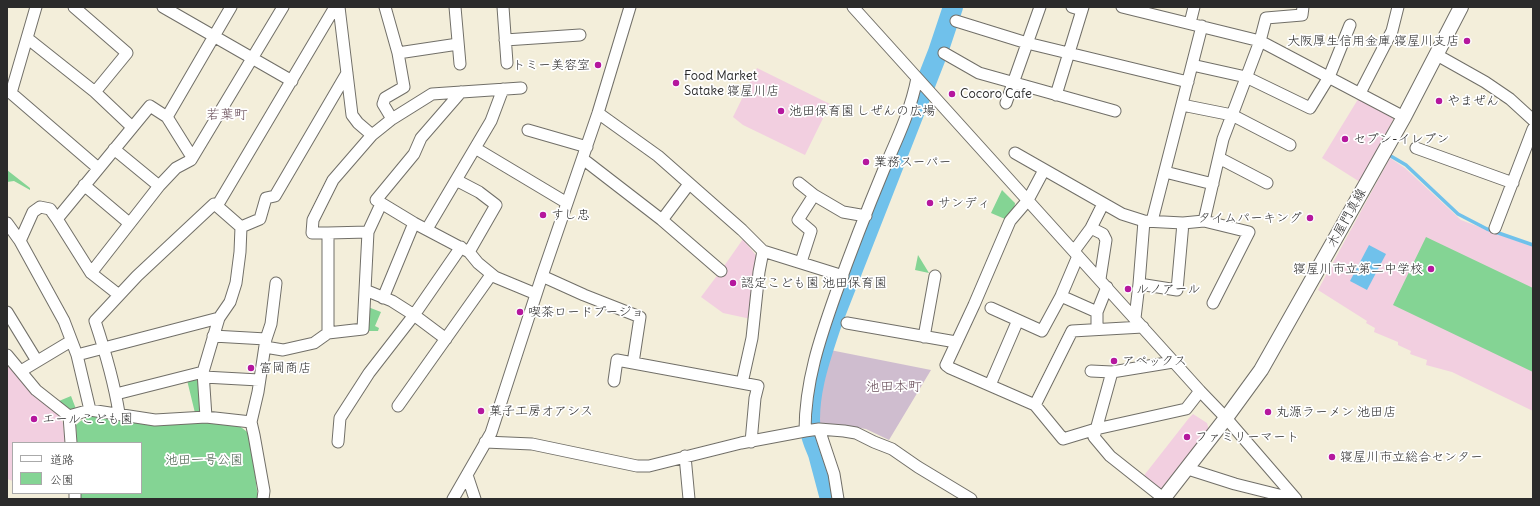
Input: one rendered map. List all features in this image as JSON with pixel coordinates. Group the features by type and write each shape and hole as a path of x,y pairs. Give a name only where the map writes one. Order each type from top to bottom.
{"main road":[{"name":"木屋門真線","path":"1163,499 1188,469 1261,370 1404,117 1437,56 1461,7"}],"street":[{"path":"36,7 11,93 98,168"},
{"path":"74,7 127,53 95,92"},
{"path":"167,117 231,7"},
{"path":"91,273 159,186 176,168 191,160 283,7"},
{"path":"241,227 217,206 335,7"},
{"path":"339,7 352,115 358,124 372,135"},
{"path":"385,7 398,53 404,87 385,98 383,104 392,119"},
{"path":"455,7 460,64"},
{"path":"503,7 507,63"},
{"path":"453,499 491,433 542,276 598,113 630,7"},
{"path":"853,7 1173,362 1226,418 1296,499"},
{"path":"1006,104 1040,7"},
{"path":"1122,7 1260,41 1404,117"},
{"path":"1190,23 1194,7"},
{"path":"1204,220 1223,139 1260,41 1266,18 1302,15 1302,7"},
{"path":"1360,93 1392,31 1398,7"},
{"path":"166,8 292,81"},
{"path":"1056,95 1069,54 1079,8"},
{"path":"956,22 1069,54 1188,82"},
{"path":"1192,65 1246,77 1310,108 1330,77 1350,25"},
{"path":"1134,318 1148,221 1165,172 1202,26"},
{"path":"505,40 580,35"},
{"path":"27,38 95,92 132,127"},
{"path":"398,53 458,44"},
{"path":"944,53 979,72 1013,83 1115,111"},
{"path":"1437,56 1497,90 1510,99 1533,120"},
{"path":"241,227 260,219 266,198 275,196 347,73"},
{"path":"838,499 834,474 805,418 809,384 817,346 842,276 910,106 918,79"},
{"path":"368,232 312,233 313,220 333,180 372,135 392,119 432,94 521,88"},
{"path":"427,229 491,121 503,89"},
{"path":"461,92 421,138 414,154 376,200 414,223 465,249 491,274 536,294"},
{"path":"1182,105 1232,115 1290,145"},
{"path":"57,219 150,106 167,117 192,157"},
{"path":"598,113 658,156 763,251 842,276"},
{"path":"1495,228 1533,129"},
{"path":"528,130 586,147"},
{"path":"475,148 567,203"},
{"path":"1416,148 1513,183"},
{"path":"114,149 159,186"},
{"path":"1015,153 1122,214 1148,221 1183,223 1204,220 1249,232 1213,303"},
{"path":"1219,158 1267,183"},
{"path":"582,159 662,220 721,271"},
{"path":"1044,170 1028,200 1010,221 946,365 1035,405 1062,439 1096,428 1186,408 1200,391"},
{"path":"1165,172 1213,184"},
{"path":"338,442 340,418 369,373 465,249 496,204 479,192 456,180"},
{"path":"799,183 814,195 843,212 866,216"},
{"path":"662,220 690,184"},
{"path":"84,186 129,223"},
{"path":"801,262 811,231 798,220 814,195"},
{"path":"119,413 116,394 104,348 95,321 118,295 214,204"},
{"path":"213,336 266,343 283,350 314,343 328,333 363,329 368,232 382,204"},
{"path":"991,308 1042,331 1061,296 1076,253 1103,204"},
{"path":"20,241 32,212 40,207 50,209 91,273 118,295"},
{"path":"7,223 20,241 64,321 77,355 90,410"},
{"path":"383,298 414,223"},
{"path":"1139,284 1177,290 1183,223"},
{"path":"206,417 203,374 219,318 230,302 236,283 240,252 241,227"},
{"path":"1091,228 1103,234 1106,240 1103,283 1098,312 1097,329"},
{"path":"328,233 328,333"},
{"path":"742,383 752,338 759,272 763,251"},
{"path":"398,406 491,274"},
{"path":"542,276 584,295 640,317 633,363"},
{"path":"924,337 935,276"},
{"path":"264,499 264,491 251,422 271,324 276,284"},
{"path":"365,290 414,315 446,339"},
{"path":"1061,296 1098,312"},
{"path":"7,312 37,361"},
{"path":"77,355 219,318"},
{"path":"990,385 1018,320"},
{"path":"847,323 956,342"},
{"path":"1035,405 1072,331 1142,327"},
{"path":"21,371 71,341"},
{"path":"7,355 36,390 69,416 71,442"},
{"path":"614,381 617,360 758,386 751,442"},
{"path":"1091,371 1112,372 1173,362"},
{"path":"1112,372 1094,437 1110,456 1163,499"},
{"path":"116,394 203,374 260,380"},
{"path":"69,416 90,410 119,413 155,420 206,417 251,422"},
{"path":"485,442 532,444 637,466 649,466 685,456 811,430 856,433 892,449 918,467 971,499"},
{"path":"685,456 689,499"},
{"path":"1188,469 1235,484 1296,499"},
{"path":"467,474 475,499"}],"shaded area":[{"name":"池田保育園 しぜんの広場","path":"757,68 830,104 805,155 743,125 733,117"},
{"path":"1360,96 1390,111 1393,120 1360,182 1322,158"},
{"name":"寝屋川市立第二中学校","path":"1390,158 1405,168 1461,220 1533,247 1533,411 1452,372 1426,365 1427,360 1410,354 1411,351 1398,345 1398,342 1374,332 1375,328 1366,323 1367,321 1318,290"},
{"name":"認定こども園 池田保育園","path":"743,239 758,258 751,319 723,313 701,297"},
{"path":"825,349 931,370 889,440 866,429 842,425 814,426 813,412"},
{"name":"エールこども園","path":"7,365 27,387 59,416 63,423 65,442 12,442 12,481 7,479"},
{"path":"1193,414 1207,423 1209,430 1162,490 1158,490 1142,478"}],"green space":[{"path":"7,170 30,188 30,190 14,181 7,182"},
{"path":"1002,190 1015,203 1014,211 1005,219 991,213"},
{"path":"1426,237 1533,288 1533,372 1393,305"},
{"path":"918,255 929,273 915,270"},
{"path":"368,307 381,312 375,326 379,328 378,331 368,331"},
{"path":"199,376 202,409 199,414 195,413 187,380"},
{"path":"71,396 76,409 69,409 59,401"},
{"name":"池田一号公園","path":"99,416 238,425 250,434 258,499 80,499 80,494 142,494 142,442 77,442 76,425 86,418"}],"water":[{"path":"1369,245 1386,254 1367,290 1350,281"}],"waterway":[{"path":"830,499 811,434 811,405 816,376 833,320 938,52 953,7"},
{"path":"1389,155 1406,165 1458,214 1487,229 1533,245"}],"place":[{"name":"大阪厚生信用金庫 寝屋川支店","path":"1467,41"},
{"name":"トミー美容室","path":"598,65"},
{"name":"Food Market Satake 寝屋川店","path":"676,83"},
{"name":"Cocoro Cafe","path":"952,94"},
{"name":"やまぜん","path":"1439,101"},
{"name":"池田保育園 しぜんの広場","path":"781,111"},
{"name":"セブン-イレブン","path":"1345,139"},
{"name":"業務スーパー","path":"866,162"},
{"name":"サンディ","path":"930,203"},
{"name":"すし忠","path":"543,215"},
{"name":"タイムパーキング","path":"1310,218"},
{"name":"寝屋川市立第二中学校","path":"1431,269"},
{"name":"認定こども園 池田保育園","path":"733,283"},
{"name":"ルノアール","path":"1128,289"},
{"name":"喫茶ロードプージョ","path":"520,312"},
{"name":"アペックス","path":"1114,361"},
{"name":"富岡商店","path":"251,368"},
{"name":"菓子工房オアシス","path":"481,411"},
{"name":"丸源ラーメン 池田店","path":"1268,412"},
{"name":"エールこども園","path":"34,419"},
{"name":"ファミリーマート","path":"1187,437"},
{"name":"寝屋川市立総合センター","path":"1332,457"}],"district":[{"name":"若葉町","path":"227,115"},
{"name":"池田本町","path":"894,387"}]}
